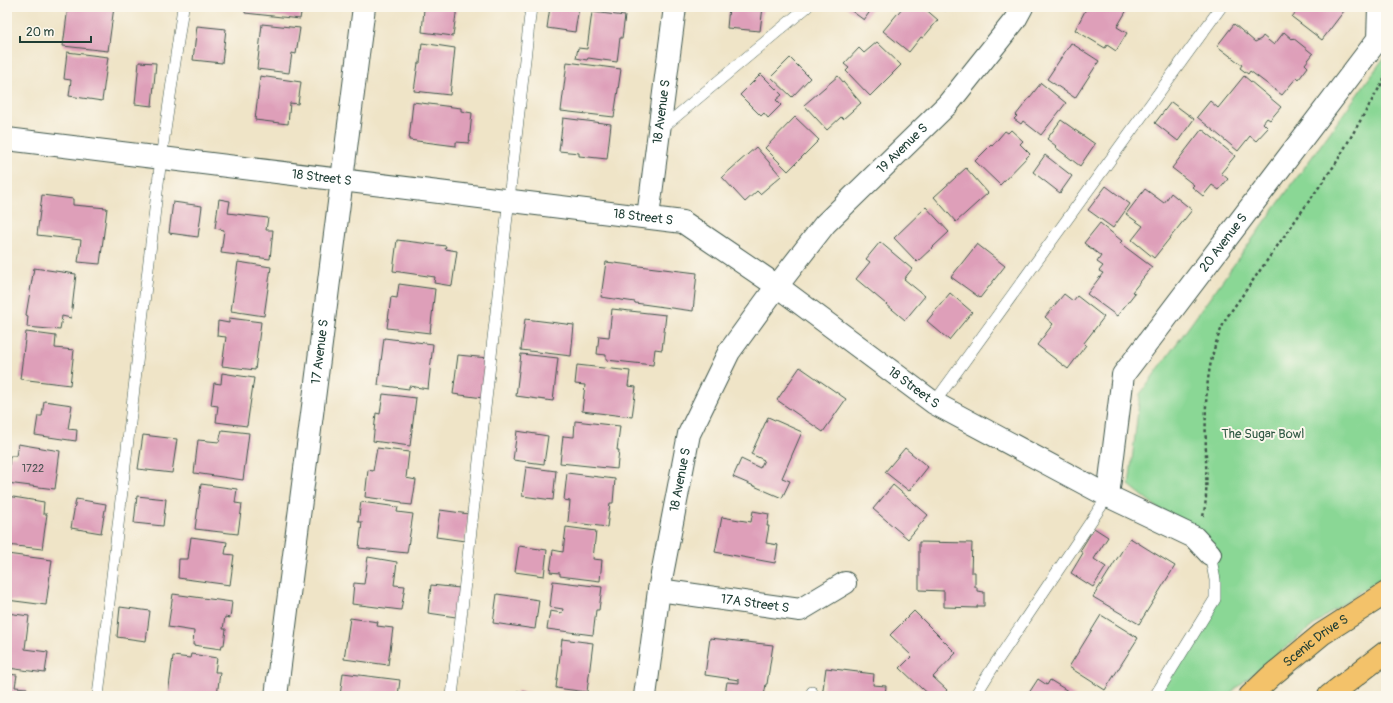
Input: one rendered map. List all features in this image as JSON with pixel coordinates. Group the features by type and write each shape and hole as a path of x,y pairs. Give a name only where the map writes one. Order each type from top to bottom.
{"main road":[{"name":"Scenic Drive S","path":"1250,696 1271,676 1322,634 1386,593"},
{"path":"1329,696 1386,652"}],"street":[{"name":"17 Avenue S","path":"276,696 364,7"},
{"name":"18 Avenue S","path":"648,217 675,7"},
{"name":"19 Avenue S","path":"777,286 825,224 948,104 1015,20 1022,7"},
{"name":"20 Avenue S","path":"1108,496 1123,375 1378,39 1379,7"},
{"name":"18 Street S","path":"7,139 683,222 777,286 934,403 1108,496 1194,536 1210,554"},
{"name":"18 Avenue S","path":"645,696 659,590 689,434 729,352 777,286"},
{"name":"17A Street S","path":"659,590 800,610 845,583"}],"lane":[{"path":"98,696 161,158 183,7"},
{"path":"452,696 531,7"},
{"path":"659,131 807,7"},
{"path":"934,403 1221,7"},
{"path":"975,696 1108,496"},
{"path":"1155,696 1215,599 1215,580 1210,554"}],"path":[{"path":"1194,536 1204,514 1206,469 1205,411 1207,380 1219,332 1227,317 1336,163 1386,76"}],"green space":[{"name":"The Sugar Bowl","path":"1386,55 1386,575 1324,617 1227,696 1155,696 1215,599 1215,580 1194,537 1129,485 1140,394"}],"building":[{"path":"68,7 114,7 108,51 63,46"},
{"path":"245,7 302,7 300,19 245,13"},
{"path":"423,7 457,7 453,36 422,32"},
{"path":"550,7 579,7 575,32 547,28"},
{"path":"729,7 763,7 760,31 727,28"},
{"path":"846,7 873,7 864,20"},
{"path":"903,7 923,7 938,20 909,52 883,31"},
{"path":"940,7 948,7 946,11"},
{"path":"1090,7 1122,7 1127,10 1117,27 1127,33 1116,51 1107,45 1105,48 1075,30 1086,9 1088,10"},
{"path":"1300,7 1347,7 1322,40 1292,17"},
{"path":"592,12 625,16 617,62 576,58 578,48 587,49"},
{"path":"262,24 300,28 296,54 292,53 289,73 257,69"},
{"path":"1234,24 1255,42 1263,36 1274,45 1284,32 1313,54 1305,64 1308,67 1299,79 1297,77 1282,95 1250,71 1248,74 1240,68 1242,65 1217,46"},
{"path":"197,26 226,29 222,63 193,60"},
{"path":"877,42 901,65 870,96 846,71 849,68 844,64 859,48 864,53"},
{"path":"422,43 455,48 450,95 414,91 418,63 420,63"},
{"path":"1071,43 1099,61 1075,98 1047,79"},
{"path":"67,52 108,57 102,101 69,96 71,80 64,79"},
{"path":"790,58 810,78 792,97 771,77"},
{"path":"139,62 156,63 152,106 135,104"},
{"path":"567,62 621,69 614,117 561,111"},
{"path":"761,74 782,95 776,100 781,105 768,118 764,113 761,116 740,95"},
{"path":"260,76 301,82 298,104 290,103 288,124 255,120"},
{"path":"838,76 861,103 843,119 841,117 827,130 804,105"},
{"path":"1244,76 1281,107 1270,120 1267,118 1263,123 1268,128 1256,141 1250,136 1238,151 1197,117 1210,101 1218,108"},
{"path":"1041,83 1066,103 1041,135 1023,121 1021,124 1014,119"},
{"path":"413,102 461,108 461,111 472,113 469,143 456,142 456,146 409,140"},
{"path":"1171,102 1194,119 1178,141 1155,123"},
{"path":"795,117 819,140 788,171 765,148"},
{"path":"563,118 611,124 607,159 579,156 579,153 559,151"},
{"path":"1061,120 1095,144 1080,166 1047,139"},
{"path":"1202,129 1235,156 1221,173 1228,179 1219,190 1212,185 1203,196 1192,187 1194,185 1172,168"},
{"path":"1011,130 1023,141 1020,144 1030,154 1000,185 975,161 991,145 992,146 1005,131 1008,133"},
{"path":"756,147 781,176 760,194 757,191 745,202 722,177"},
{"path":"1045,155 1072,176 1060,193 1033,172"},
{"path":"966,168 988,193 956,222 934,197"},
{"path":"1106,186 1130,204 1113,228 1088,210"},
{"path":"1145,189 1164,203 1171,193 1192,210 1154,258 1132,240 1143,226 1126,214"},
{"path":"42,195 73,199 73,205 107,208 100,264 78,262 81,240 37,235"},
{"path":"219,199 230,201 228,213 268,218 266,230 273,230 270,259 221,253 224,230 215,228"},
{"path":"173,202 202,206 198,237 169,233"},
{"path":"926,207 949,232 917,262 894,238"},
{"path":"1100,223 1122,241 1120,243 1152,267 1132,292 1135,293 1117,316 1087,294 1103,273 1099,271 1103,266 1097,262 1101,256 1084,243"},
{"path":"397,240 446,246 445,249 457,251 452,286 434,283 435,277 393,271"},
{"path":"880,242 912,269 904,279 925,296 905,320 856,279 870,262 866,259"},
{"path":"977,244 1005,266 980,298 951,277"},
{"path":"238,262 271,267 264,316 231,311"},
{"path":"606,262 697,273 693,311 601,297"},
{"path":"34,268 76,274 71,318 62,316 60,330 27,327 28,316 26,315"},
{"path":"399,284 435,289 430,333 387,328 391,297 397,298"},
{"path":"950,293 972,312 949,340 927,321"},
{"path":"1064,294 1073,301 1077,296 1104,317 1084,343 1086,345 1068,369 1037,345 1053,324 1045,317"},
{"path":"612,309 666,315 662,350 655,349 653,365 606,360 606,355 597,354 599,336 609,337"},
{"path":"229,318 261,322 255,370 222,366 226,337 217,336 218,321 229,323"},
{"path":"525,319 574,325 571,356 521,350"},
{"path":"26,332 56,336 55,348 74,350 70,385 20,379"},
{"path":"384,338 433,344 428,389 409,386 409,389 378,385"},
{"path":"521,354 558,358 553,401 516,396"},
{"path":"458,355 488,358 483,398 453,394"},
{"path":"577,365 630,371 628,386 636,387 632,417 582,411 585,385 575,384"},
{"path":"800,367 846,399 823,432 777,400"},
{"path":"222,373 254,378 247,426 216,422 218,406 211,405 214,383 221,384"},
{"path":"383,394 416,398 410,446 373,441 376,413 380,414"},
{"path":"44,401 72,405 68,429 77,430 76,441 35,435 38,416 42,416"},
{"path":"768,417 802,432 782,478 790,481 782,498 733,477 741,459 760,468 764,460 751,454"},
{"path":"575,421 620,426 617,450 619,450 617,469 560,463 563,436 574,437"},
{"path":"222,430 249,433 243,480 194,473 198,440 219,442"},
{"path":"517,431 548,436 544,464 513,460"},
{"path":"143,435 177,439 172,473 138,469"},
{"path":"18,444 60,451 55,489 7,483 10,456 16,456"},
{"path":"377,448 409,452 406,478 416,480 412,505 402,504 402,502 365,497 368,470 373,471"},
{"path":"905,448 928,467 909,491 885,472"},
{"path":"526,467 556,471 553,500 522,496"},
{"path":"567,473 615,479 613,503 610,503 607,527 568,522 570,501 564,500"},
{"path":"201,484 237,489 235,503 242,504 238,534 195,529"},
{"path":"893,485 928,515 908,539 873,509"},
{"path":"7,496 44,502 43,514 47,514 42,549 7,545"},
{"path":"137,496 166,499 163,526 134,523"},
{"path":"76,499 106,504 101,533 71,528"},
{"path":"361,502 398,507 397,512 413,514 407,553 359,548 362,522 358,522"},
{"path":"440,510 469,514 465,541 436,537"},
{"path":"753,511 769,514 767,526 769,526 766,543 778,545 775,563 715,552 722,517 751,522"},
{"path":"566,527 596,531 593,559 602,560 600,581 560,576 560,573 550,572 553,550 563,552"},
{"path":"1094,528 1108,537 1094,559 1106,567 1093,587 1071,573 1083,553 1080,551"},
{"path":"191,537 227,542 225,554 234,555 230,585 178,578 179,559 188,559"},
{"path":"1130,538 1175,566 1139,624 1093,597"},
{"path":"919,542 972,543 971,572 975,572 975,587 977,587 977,591 984,592 984,606 977,606 977,608 944,607 944,591 919,590"},
{"path":"519,546 547,550 544,576 515,572"},
{"path":"7,554 52,560 46,605 7,600"},
{"path":"368,557 397,562 394,585 405,586 401,610 352,604 354,583 364,584"},
{"path":"553,581 602,587 599,610 596,610 593,635 547,629 550,611 562,613 563,609 550,607"},
{"path":"431,585 460,588 456,617 428,613"},
{"path":"173,594 232,602 230,618 225,617 223,629 226,629 224,645 222,645 221,649 193,645 194,631 168,627"},
{"path":"497,594 539,600 535,629 493,623"},
{"path":"120,607 150,611 146,641 117,637"},
{"path":"914,611 956,653 933,677 947,690 942,696 931,696 900,668 912,656 890,635"},
{"path":"7,613 29,616 25,649 48,652 45,673 8,668"},
{"path":"1101,615 1138,638 1105,690 1069,667"},
{"path":"350,618 378,622 377,626 393,628 388,665 344,659"},
{"path":"710,638 773,645 764,696 740,696 725,694 727,682 739,683 739,680 705,675"},
{"path":"562,639 593,643 587,692 556,688"},
{"path":"191,654 217,658 215,672 220,672 217,696 168,695 173,656 190,658"},
{"path":"826,668 874,674 873,685 886,686 885,696 822,696"},
{"path":"343,673 400,680 398,696 340,696"},
{"path":"7,674 17,675 15,687 27,688 26,696 7,696"},
{"path":"1038,679 1047,685 1050,680 1076,696 1027,696"},
{"path":"517,691 548,695 516,696"}]}
